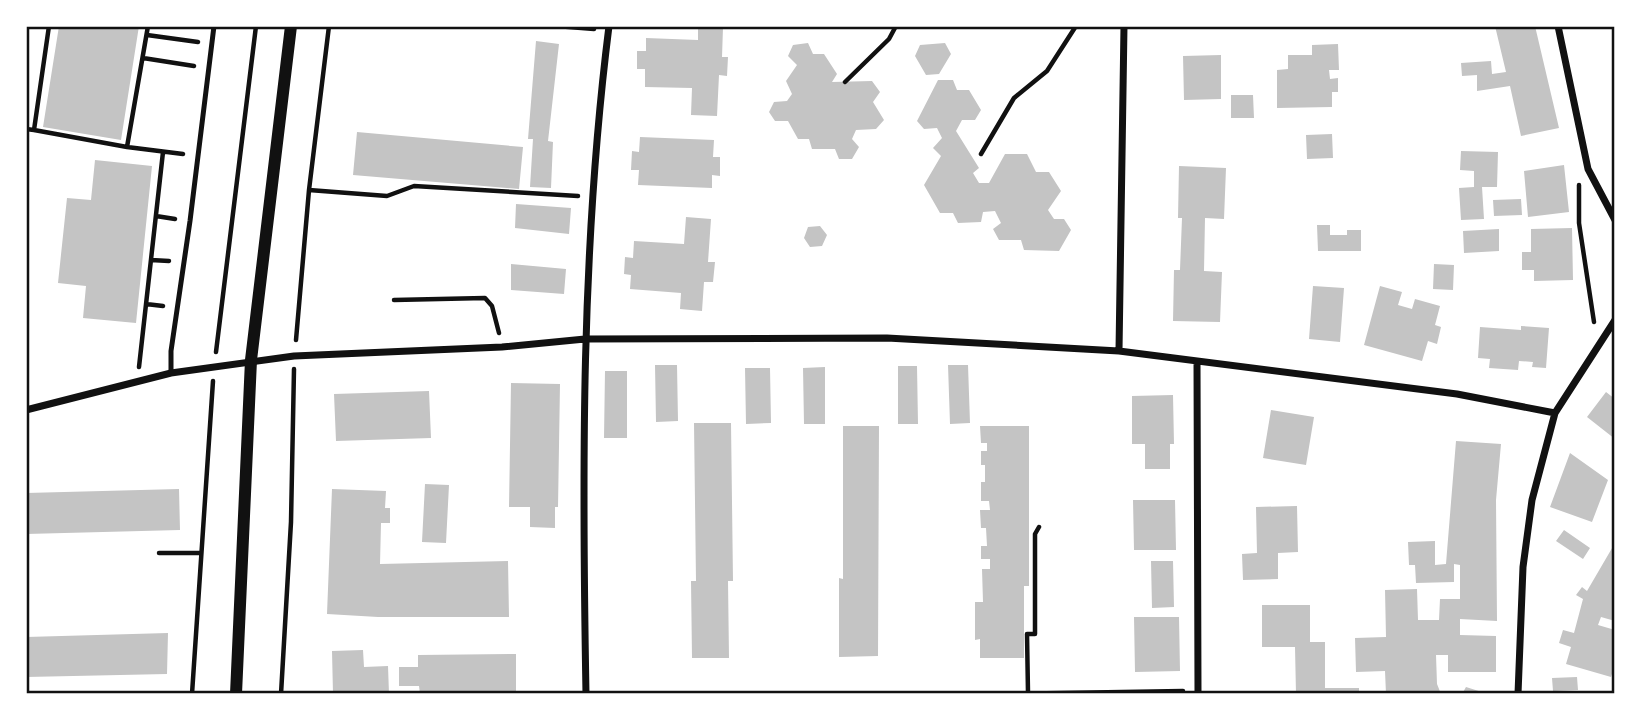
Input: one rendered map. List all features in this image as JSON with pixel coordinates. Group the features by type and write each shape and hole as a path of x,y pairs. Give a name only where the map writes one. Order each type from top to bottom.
{"street":[{"path":"236,694 251,360 291,26"},
{"path":"1119,351 1124,26"},
{"path":"1559,26 1588,169 1615,220"},
{"path":"586,694 584,339 592,197 609,28"},
{"path":"1518,694 1523,567 1532,500 1555,413 1615,320"},
{"path":"26,410 170,373 294,356 502,347 584,339 887,338 1119,351 1457,394 1555,413"},
{"path":"1197,361 1198,691"}],"lane":[{"path":"170,373 214,26"}],"path":[{"path":"34,130 49,26"},
{"path":"127,147 148,26"},
{"path":"556,26 609,28"},
{"path":"845,82 889,40 896,26"},
{"path":"981,154 1014,98 1047,71 1076,26"},
{"path":"147,35 211,44"},
{"path":"142,58 208,68"},
{"path":"26,129 163,152 137,382"},
{"path":"1588,169 1579,185 1578,223 1591,314 1600,342"},
{"path":"309,190 387,196 414,186 592,197"},
{"path":"394,300 485,298 492,306 502,347"},
{"path":"1028,693 1027,634 1035,634 1035,534 1039,527"},
{"path":"159,553 201,553"},
{"path":"1002,694 1198,691"}],"building":[{"path":"59,26 139,26 121,140 43,127"},
{"path":"698,26 723,27 722,57 728,57 727,76 719,75 717,116 691,115 692,88 645,87 645,69 637,69 637,51 646,51 646,38 698,40"},
{"path":"1495,26 1535,26 1559,128 1521,136 1510,86 1477,91 1477,75 1462,76 1461,63 1491,61 1492,74 1506,72"},
{"path":"536,41 559,44 548,141 553,142 551,188 530,187 533,139 528,139"},
{"path":"808,43 813,54 824,54 837,74 832,82 872,81 880,92 873,102 884,120 876,129 856,130 852,139 859,147 852,159 839,159 835,149 812,149 809,139 798,139 788,121 775,121 769,112 774,102 787,101 792,94 786,81 797,65 788,56 793,45"},
{"path":"945,43 951,54 939,74 926,75 915,56 920,45"},
{"path":"1338,44 1339,70 1329,70 1330,79 1338,78 1338,92 1332,92 1332,107 1277,108 1277,70 1288,69 1288,55 1312,55 1312,45"},
{"path":"1221,55 1221,99 1184,100 1183,56"},
{"path":"938,80 953,80 957,90 969,90 981,110 975,120 962,120 956,131 979,168 973,173 979,183 989,183 1005,154 1027,154 1036,172 1049,172 1061,191 1048,210 1054,219 1064,219 1071,230 1059,251 1024,250 1021,240 999,240 993,229 1001,223 995,211 983,212 981,222 958,223 953,213 940,213 924,185 941,156 933,148 942,138 937,128 924,129 917,121"},
{"path":"1231,95 1253,95 1254,118 1231,118"},
{"path":"357,132 523,147 519,189 353,175"},
{"path":"1332,134 1333,158 1307,159 1306,135"},
{"path":"640,137 714,140 713,157 720,157 720,176 712,175 712,188 638,185 639,170 631,170 632,151 639,152"},
{"path":"1461,151 1498,152 1497,187 1482,187 1484,219 1461,220 1459,188 1474,187 1474,171 1460,170"},
{"path":"95,160 152,166 136,323 83,318 86,286 58,283 67,198 91,200"},
{"path":"1564,165 1569,212 1528,217 1524,171"},
{"path":"1179,166 1226,168 1224,219 1205,218 1204,271 1222,272 1220,322 1173,321 1174,270 1180,270 1182,218 1178,218"},
{"path":"1521,199 1522,215 1494,216 1493,200"},
{"path":"516,204 571,208 569,234 515,228"},
{"path":"686,217 711,219 708,262 715,262 713,282 704,282 702,311 680,309 681,293 630,289 631,275 624,274 625,257 633,258 634,241 684,244"},
{"path":"1317,225 1330,225 1330,235 1347,235 1347,230 1361,230 1361,251 1318,251"},
{"path":"820,226 827,235 822,246 810,247 804,238 808,227"},
{"path":"1572,228 1573,280 1534,281 1534,270 1522,270 1522,252 1531,252 1531,229"},
{"path":"1499,229 1499,251 1464,253 1463,231"},
{"path":"511,264 566,269 564,294 511,290"},
{"path":"1434,264 1454,265 1453,290 1433,289"},
{"path":"1313,286 1344,288 1340,342 1309,339"},
{"path":"1380,286 1402,292 1398,305 1412,309 1415,299 1440,306 1435,325 1441,327 1437,344 1428,341 1422,361 1364,345"},
{"path":"1521,326 1549,328 1546,368 1532,367 1533,362 1519,361 1518,370 1489,368 1490,359 1478,358 1480,327 1521,330"},
{"path":"655,365 677,365 678,421 656,422"},
{"path":"948,365 968,365 970,423 950,424"},
{"path":"898,366 917,366 918,424 898,424"},
{"path":"825,367 825,424 804,424 803,368"},
{"path":"745,368 770,368 771,423 746,424"},
{"path":"605,371 627,371 627,438 604,438"},
{"path":"511,383 560,384 558,507 555,507 555,528 530,527 530,507 509,507"},
{"path":"429,391 431,438 336,441 334,394"},
{"path":"1606,392 1615,399 1615,439 1587,417"},
{"path":"1173,395 1174,444 1170,444 1170,469 1145,469 1145,444 1132,444 1132,396"},
{"path":"1271,410 1314,417 1306,465 1263,458"},
{"path":"694,423 731,423 733,581 728,581 729,658 692,658 691,581 696,581"},
{"path":"843,426 879,426 878,656 839,657 839,578 843,579"},
{"path":"980,426 1029,426 1029,586 1024,586 1024,658 980,658 980,639 975,640 975,602 983,602 982,569 990,569 990,559 981,559 981,546 987,546 986,528 981,528 980,510 990,510 989,501 981,501 985,465 981,465 981,451 987,451 987,443 981,443"},
{"path":"1456,441 1501,444 1496,500 1497,621 1460,619 1460,635 1496,636 1496,672 1448,672 1448,655 1436,655 1437,684 1441,694 1386,694 1385,671 1356,672 1355,638 1386,637 1385,590 1417,589 1418,620 1439,620 1440,599 1460,599 1460,565 1454,564 1454,582 1416,583 1415,565 1409,565 1408,542 1435,541 1435,565 1446,564"},
{"path":"1570,453 1608,480 1592,522 1550,507"},
{"path":"425,484 449,485 446,543 422,542"},
{"path":"179,489 180,530 26,534 26,493"},
{"path":"332,489 386,491 385,508 390,508 390,523 381,523 380,564 508,561 509,617 378,617 327,614"},
{"path":"1133,500 1175,500 1176,550 1134,550"},
{"path":"1297,506 1298,552 1278,553 1278,579 1243,580 1242,554 1257,553 1256,507"},
{"path":"1564,530 1590,548 1583,559 1556,541"},
{"path":"1615,543 1615,604 1612,608 1615,608 1615,621 1601,617 1598,625 1615,630 1615,664 1611,677 1566,664 1571,647 1559,643 1563,630 1574,633 1583,599 1576,595 1582,587 1587,591"},
{"path":"1151,561 1173,561 1174,607 1152,608"},
{"path":"1262,605 1310,605 1310,642 1325,642 1325,688 1359,688 1359,694 1296,694 1295,647 1262,647"},
{"path":"1134,617 1179,617 1180,671 1135,672"},
{"path":"168,633 167,674 26,677 26,637"},
{"path":"363,650 364,667 388,666 389,694 333,694 332,651"},
{"path":"516,654 516,694 420,694 419,686 399,686 399,667 418,667 418,655"},
{"path":"1577,677 1578,690 1553,691 1552,678"},
{"path":"1466,687 1485,693 1485,694 1462,694"}]}
